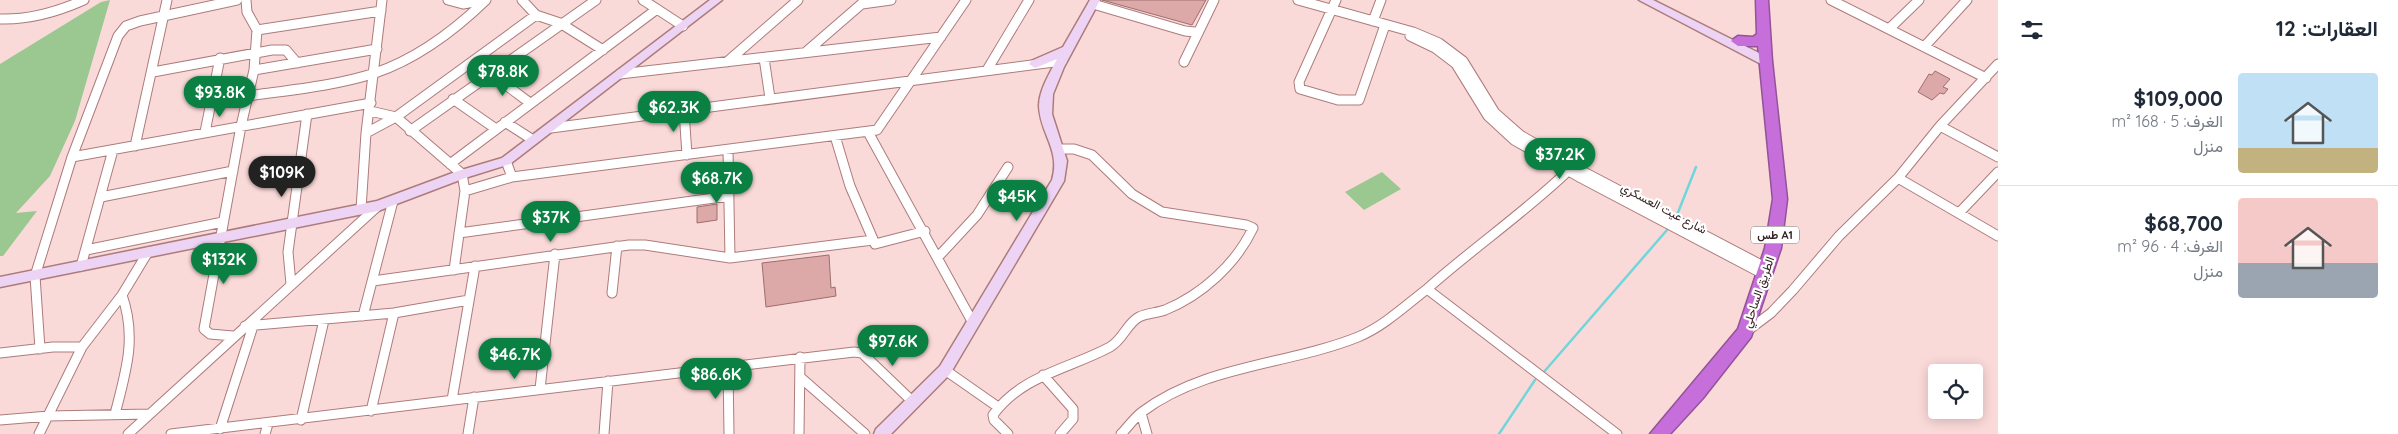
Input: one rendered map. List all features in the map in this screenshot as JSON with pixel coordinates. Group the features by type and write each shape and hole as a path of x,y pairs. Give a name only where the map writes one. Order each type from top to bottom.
{"highway":[{"name":"الطريق الساحلي","path":"1659,434 1697,393 1745,332 1773,248 1780,199 1762,0"},
{"path":"1738,41 1756,42 1765,35"}],"street":[{"path":"0,19 28,17 68,7 84,0"},
{"path":"135,146 153,72 167,0"},
{"path":"40,349 35,276 72,156 118,36 126,26 163,15 237,0"},
{"path":"233,336 210,334 204,329 222,222 254,70 257,30 247,12 246,0"},
{"path":"360,210 366,133 375,73 382,0"},
{"path":"448,0 463,4 485,0"},
{"path":"248,96 316,86 375,73 400,61 439,37 476,11 485,0"},
{"path":"522,0 536,15 560,23 603,50"},
{"path":"410,131 560,23 596,0"},
{"path":"643,0 683,26"},
{"path":"0,282 220,236 378,206 462,174 506,161 717,0"},
{"path":"727,62 743,46 798,0"},
{"path":"806,52 864,2 891,0"},
{"path":"465,191 512,177 868,132 880,127 966,0"},
{"path":"987,70 1029,0"},
{"path":"1184,62 1195,32 1201,27 1214,0"},
{"name":"شارع عيت العسكري","path":"1298,0 1396,28 1447,56 1462,73 1472,94 1488,116 1507,134 1766,272"},
{"path":"1336,0 1299,82 1300,89 1316,96 1353,102 1359,100 1385,25"},
{"path":"1373,21 1381,0"},
{"path":"1644,0 1766,58"},
{"path":"1655,0 1738,41 1766,58"},
{"path":"1831,0 1924,47 1988,76 1998,78"},
{"path":"1889,29 1918,0"},
{"path":"1924,47 1967,0"},
{"path":"881,434 945,370 1058,181 1063,164 1048,118 1045,102 1056,73 1094,2 1185,31 1195,32"},
{"path":"450,164 657,9"},
{"path":"257,30 381,12"},
{"path":"366,133 396,117 536,15"},
{"path":"620,74 941,37"},
{"path":"254,70 377,49"},
{"path":"1035,64 1069,49"},
{"path":"153,72 256,52 286,50 297,63"},
{"path":"206,132 220,58"},
{"path":"764,58 770,98"},
{"path":"550,128 1062,61"},
{"path":"1035,64 1056,73"},
{"path":"1745,332 1771,312 1793,290 1839,236 1898,178 1940,126 1998,64"},
{"path":"490,73 530,103"},
{"path":"453,99 496,129"},
{"path":"72,156 307,114 370,107 396,117 462,174 465,182 465,191 454,270"},
{"path":"684,110 687,155"},
{"path":"291,284 288,252 307,114"},
{"path":"505,122 534,140"},
{"path":"1940,126 1998,157"},
{"path":"868,132 973,322"},
{"path":"835,136 850,186 875,244 924,231"},
{"path":"1008,434 993,417 998,407 1025,384 1112,347 1135,319 1164,310 1186,299 1226,267 1253,228 1239,223 1162,212 1132,194 1092,155 1074,149 1059,149"},
{"name":"شارع عيت العسكري","path":"1534,149 1568,171 1766,272"},
{"path":"81,266 114,150"},
{"path":"728,150 730,258"},
{"path":"506,161 512,177"},
{"path":"938,257 977,215 1008,167"},
{"path":"101,197 233,171"},
{"path":"1121,434 1141,413 1164,398 1208,380 1359,337 1396,316 1466,254 1545,193 1568,171"},
{"path":"1959,213 1998,172"},
{"path":"1898,178 1998,236"},
{"path":"459,233 729,196"},
{"path":"363,316 393,200"},
{"path":"128,434 233,336 249,326 291,284 378,206"},
{"path":"86,250 222,222"},
{"path":"373,280 617,246 645,244 730,258 873,240"},
{"path":"612,293 617,246"},
{"path":"39,434 82,347 122,295 148,252"},
{"path":"540,389 556,254"},
{"path":"452,400 475,266"},
{"path":"1427,289 1617,434"},
{"path":"115,414 132,342 129,311 122,295"},
{"path":"249,326 394,313 469,300"},
{"path":"371,411 394,313"},
{"path":"301,420 324,320"},
{"path":"220,429 249,326"},
{"path":"0,353 82,347"},
{"path":"171,434 220,429 267,429 301,420 452,400 800,357 859,352 913,402"},
{"path":"798,434 800,357"},
{"path":"728,366 729,434"},
{"path":"945,370 998,407"},
{"path":"1043,375 1073,410 1074,419 1060,434"},
{"path":"800,377 865,434"},
{"path":"604,434 608,381"},
{"path":"468,434 474,398"},
{"path":"1141,413 1147,434"},
{"path":"0,420 49,416 149,414"}],"green space":[{"path":"110,0 75,121 50,176 16,213 37,211 3,256 0,256 0,64 101,2"},
{"path":"1382,172 1401,189 1364,210 1345,192"}],"building":[{"path":"1102,0 1206,0 1192,25"},
{"path":"1935,71 1950,79 1943,87 1948,89 1944,94 1940,93 1932,100 1918,92 1929,74 1932,75"},
{"path":"717,204 717,220 697,223 697,207"},
{"path":"829,255 831,288 835,287 836,296 766,307 762,263"}],"waterway":[{"path":"1677,215 1696,167"},
{"path":"1543,373 1667,230"},
{"path":"1499,434 1535,380"}]}
